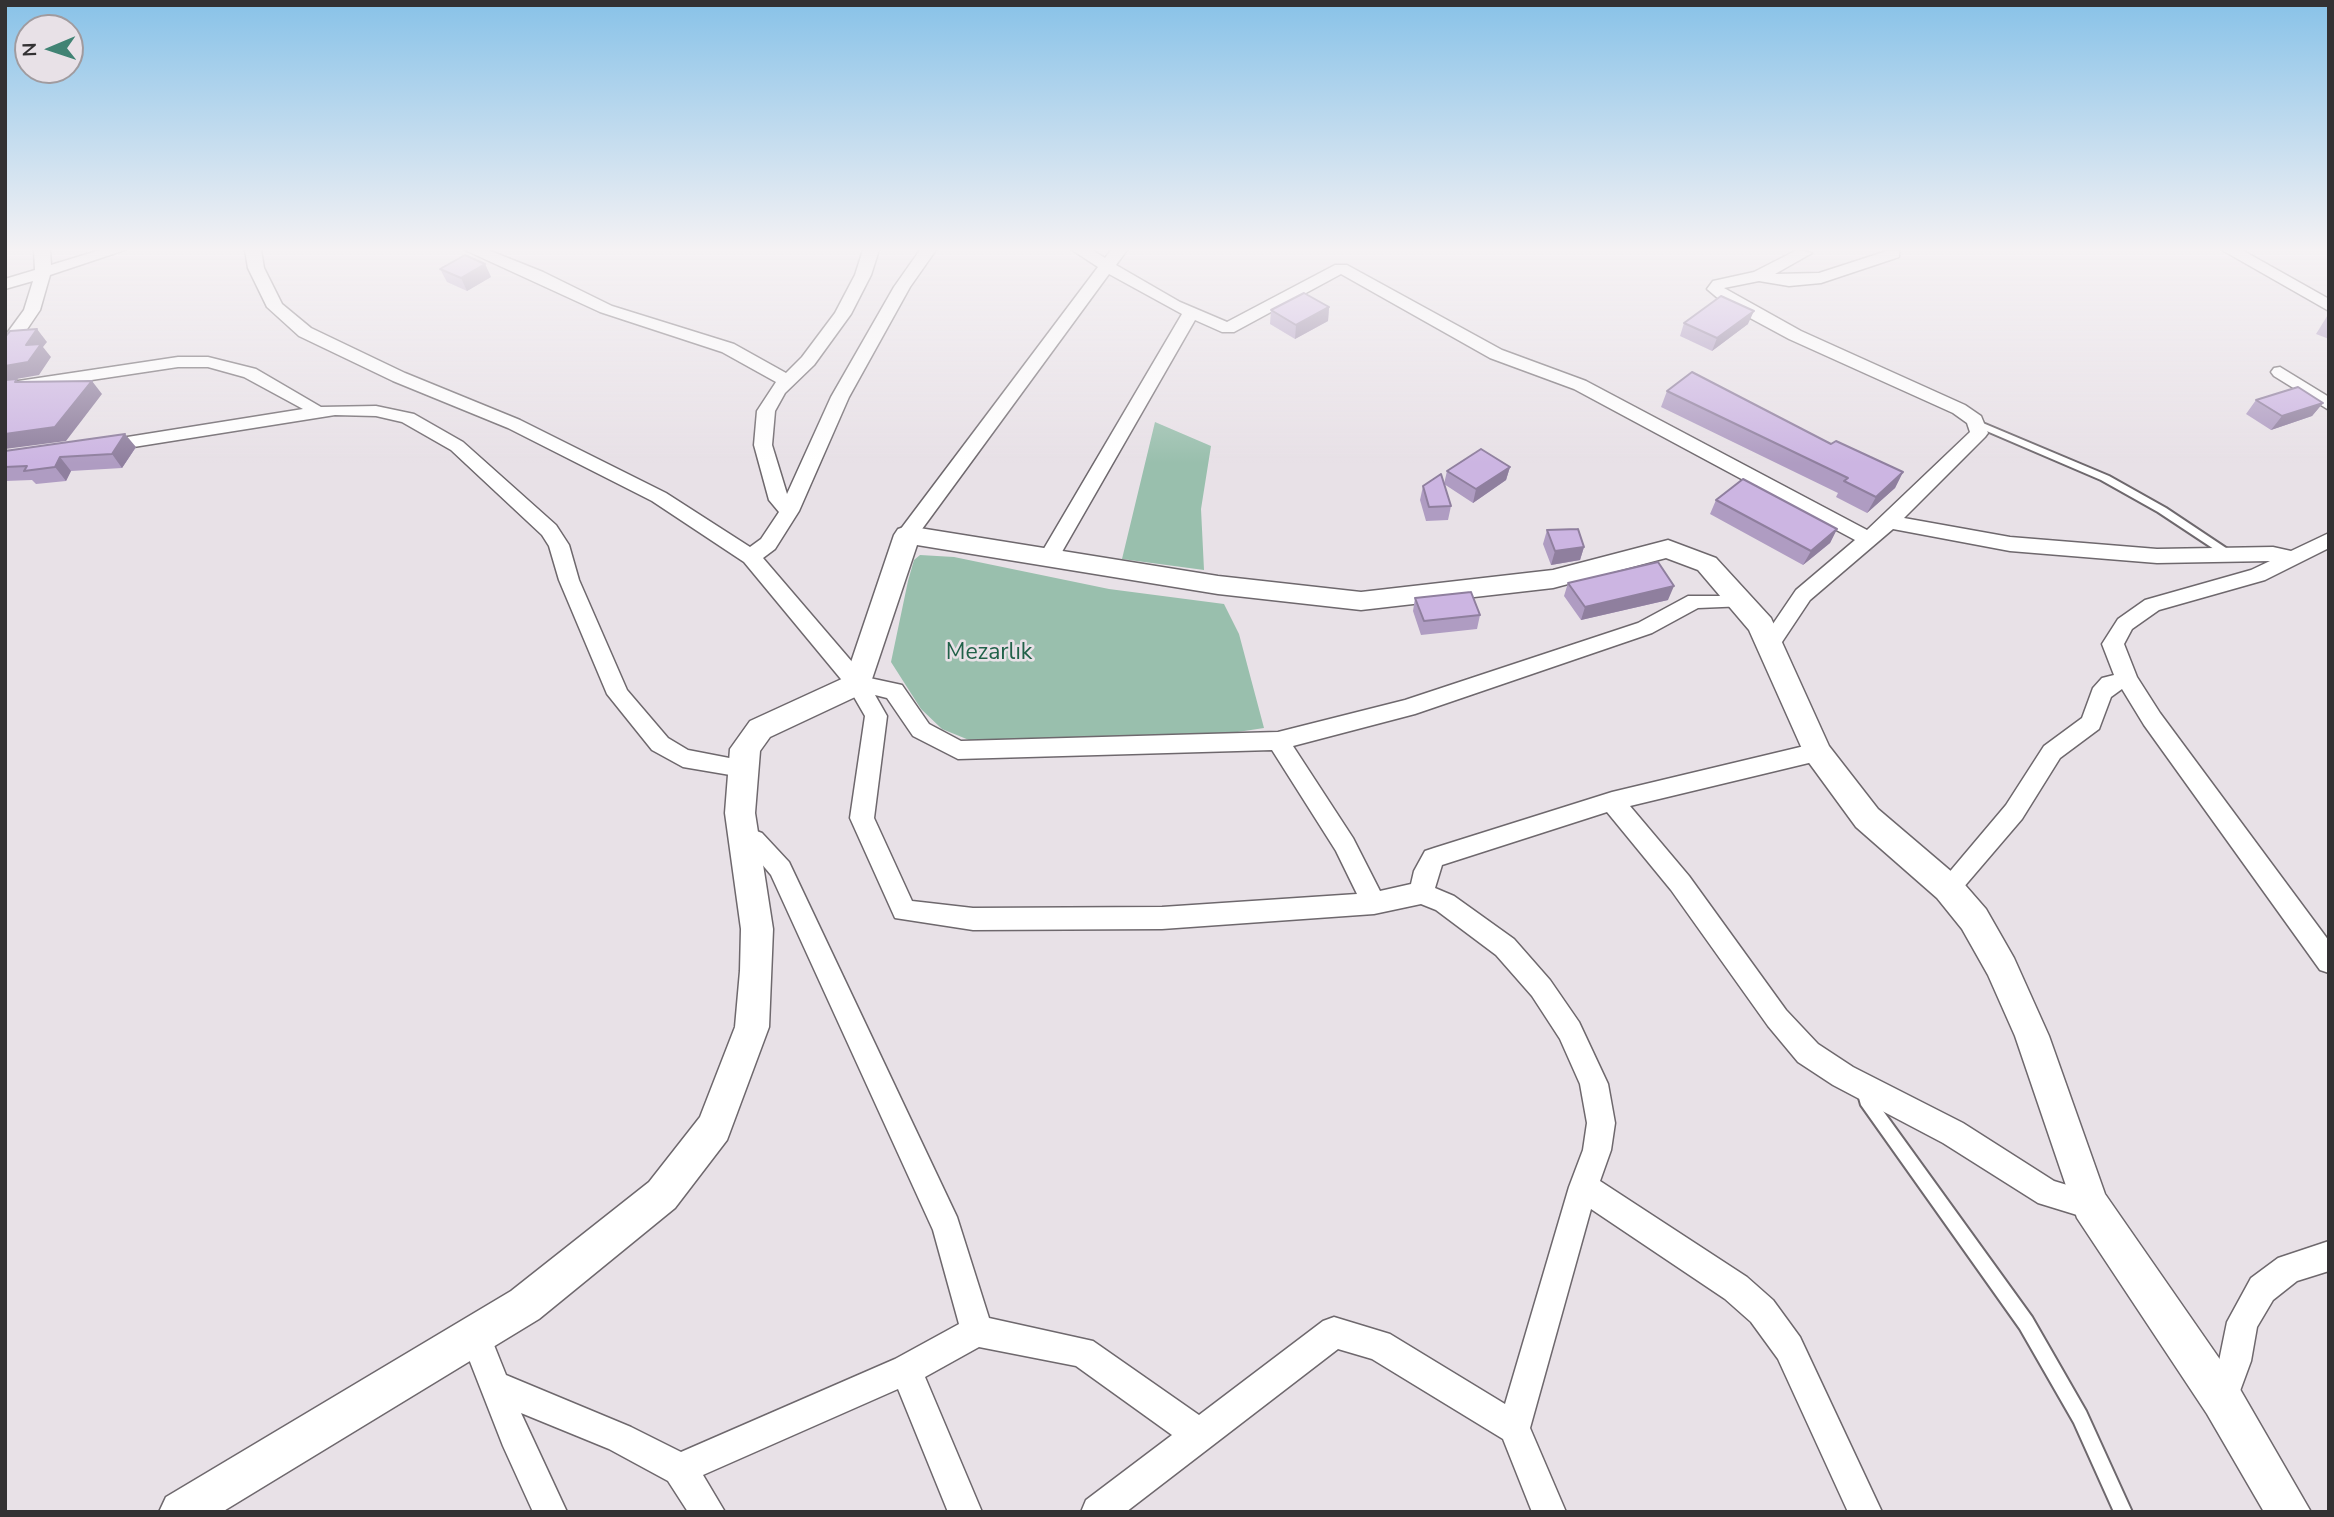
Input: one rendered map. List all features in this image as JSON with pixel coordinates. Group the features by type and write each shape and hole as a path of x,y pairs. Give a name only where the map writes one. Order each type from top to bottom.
{"street":[{"path":"5,349 25,321"},
{"path":"292,321 305,332 399,377 514,424 646,491 751,557 858,684 876,716 862,818 904,911 973,919 1162,918 1374,903 1402,895 1422,893 1445,903 1504,947 1541,988 1570,1031 1594,1084 1601,1123 1597,1150 1583,1187 1514,1428"},
{"path":"643,321 728,348 786,380"},
{"path":"789,511 779,500 762,434 766,411 786,380 808,361 838,321"},
{"path":"751,557 768,544 789,511 840,397 883,321"},
{"path":"858,684 907,535 1064,321"},
{"path":"1049,557 1186,321"},
{"path":"1211,321 1228,328 1242,321"},
{"path":"1436,321 1496,354 1580,385 1869,539"},
{"path":"1768,321 1959,409 1978,424 1979,433 1889,522 1803,595 1771,643"},
{"path":"5,388 178,362 208,362 250,373 312,407 312,413"},
{"path":"2280,372 2329,405"},
{"path":"86,448 349,409 393,413 408,418 457,446 550,530 559,545 569,580 618,694 660,744 682,758 742,768"},
{"path":"1889,522 2010,544 2157,556 2290,556"},
{"path":"907,535 1217,585 1361,601 1553,579 1668,549 1707,564 1771,643 1787,690 1817,752 1867,818 1948,888 1973,919 2002,968 2022,1013 2090,1205 2222,1399 2289,1512"},
{"path":"2325,545 2290,556 2258,575 2152,605 2124,624 2113,644 2127,679 2152,719 2329,962"},
{"path":"181,1512 525,1305 662,1195 714,1128 752,1027 757,929 742,841 742,768 745,749 760,729 858,684 894,691 921,730 958,750 1278,741 1407,708 1632,633 1695,601 1739,601"},
{"path":"1948,888 2014,812 2052,752 2091,723 2101,694 2110,684 2127,679"},
{"path":"1278,741 1345,845 1374,903"},
{"path":"1422,893 1426,870 1434,858 1612,801 1817,752"},
{"path":"1612,801 1679,883 1776,1018 1808,1053 1953,1133 2048,1193 2090,1205"},
{"path":"742,841 754,840 780,869 947,1227 977,1331"},
{"path":"1583,1187 1736,1288 1762,1311 1789,1348 1865,1512"},
{"path":"2222,1399 2235,1361 2242,1322 2262,1289 2289,1269 2329,1256"},
{"path":"680,1469 906,1370 977,1331 1082,1352 1199,1435"},
{"path":"1098,1512 1334,1332 1379,1345 1514,1428 1549,1512"},
{"path":"475,1336 550,1512"},
{"path":"906,1370 965,1512"},
{"path":"495,1386 620,1438 680,1469 708,1512"}],"lane":[{"path":"1978,424 2123,488 2230,554"},
{"path":"1862,1085 1866,1100 2026,1323 2080,1416 2123,1512"}],"green space":[{"path":"1155,422 1211,446 1201,509 1204,570 1122,559"},
{"name":"Mezarlık","path":"920,555 954,557 1109,589 1224,604 1239,634 1264,728 1231,733 969,740 942,729 921,709 891,662 908,581 914,560"}],"building":[{"path":"1289,321 1304,321 1296,325"},
{"path":"1687,321 1741,321 1717,338 1684,323"},
{"path":"37,329 26,345 41,344 28,362 5,366 5,337 10,331"},
{"path":"1692,372 1831,444 1836,441 1903,472 1876,497 1844,481 1848,478 1667,391"},
{"path":"17,379 15,382 92,381 55,427 5,434 5,380"},
{"path":"2298,387 2323,403 2282,416 2256,400"},
{"path":"125,434 112,454 60,457 55,467 24,471 27,466 5,467 5,451"},
{"path":"1481,449 1510,467 1476,489 1447,471"},
{"path":"1441,474 1451,506 1429,507 1423,486"},
{"path":"1743,479 1837,529 1811,551 1716,500"},
{"path":"1578,529 1584,547 1555,551 1547,530"},
{"path":"1658,562 1674,586 1585,607 1568,583"},
{"path":"1471,592 1480,615 1424,621 1415,598"}]}
